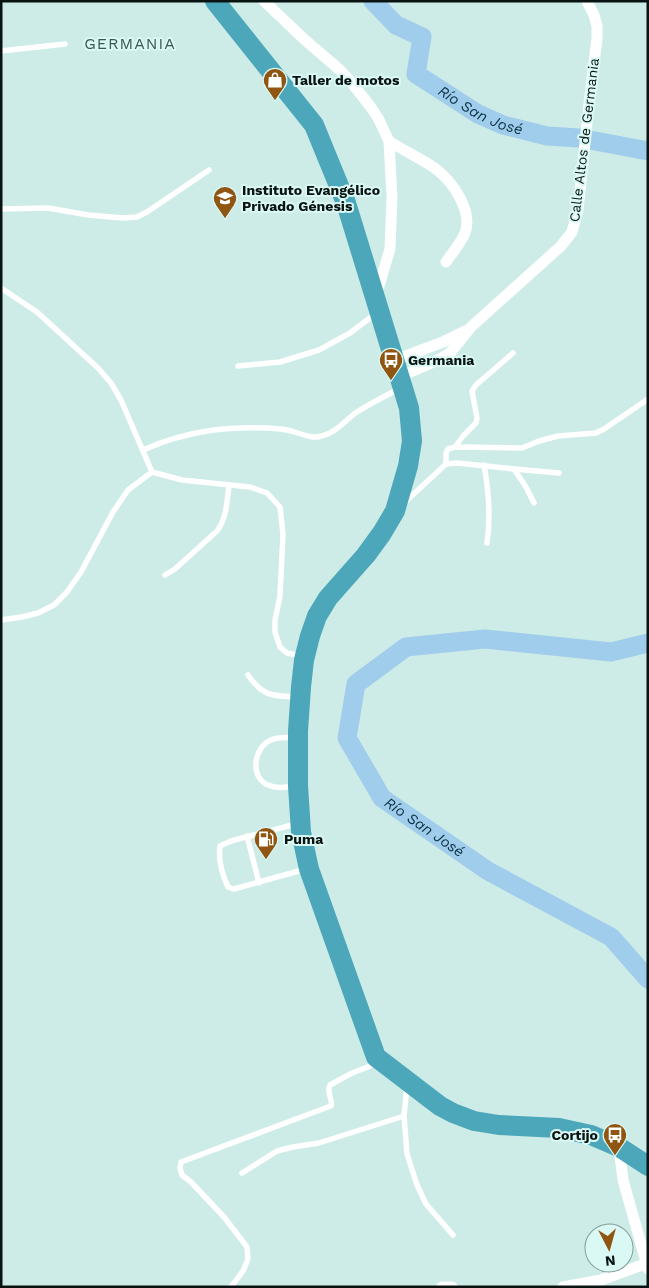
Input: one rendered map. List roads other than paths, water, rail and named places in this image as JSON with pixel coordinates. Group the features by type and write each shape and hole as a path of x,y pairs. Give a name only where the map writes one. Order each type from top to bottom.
{"highway":[{"path":"215,1 314,125 346,203 409,408 412,441 408,466 395,511 366,555 328,598 317,616 305,657 300,696 298,786 301,832 309,869 376,1057 440,1106 453,1113 474,1121 499,1125 559,1128 591,1135 619,1147 648,1166"}],"street":[{"path":"264,1 351,82 378,118 389,141 392,197 390,248 377,304"},
{"name":"Calle Altos de Germania","path":"399,374 436,361 450,352 471,327 561,246 572,232 578,210 597,33 594,15 588,1"},
{"path":"389,141 437,170 464,204 467,217 465,234 446,262"},
{"name":"Calle Altos de Germania","path":"399,374 443,342 471,327"},
{"path":"563,1287 600,1280 647,1266 645,1251 623,1180 619,1147"},
{"path":"442,1287 452,1287"}],"lane":[{"path":"1,51 65,44"},
{"path":"1,209 48,208 88,215 136,217 147,212 209,170"},
{"path":"1,288 37,312 98,368 121,400 152,472"},
{"path":"238,366 280,362 319,350 350,333 377,304"},
{"path":"454,447 476,423 472,391 514,353"},
{"path":"143,450 163,441 194,432 224,428 255,427 284,429 314,437 322,436 356,413 399,374"},
{"path":"446,464 446,453 448,449 454,447 522,448 558,436 596,433 648,399"},
{"path":"395,511 446,464 484,465 559,473"},
{"path":"484,465 490,509 490,527 487,543"},
{"path":"514,469 534,503"},
{"path":"152,472 182,480 250,487 267,493 280,506 283,534 280,596 275,620 275,632 280,647 287,653 305,657"},
{"path":"1,620 38,613 54,605 67,592 81,572 113,512 128,490 152,472"},
{"path":"165,575 175,569 217,531 223,523 229,485"},
{"path":"248,675 255,686 272,695 300,696"},
{"path":"298,738 282,737 262,745 255,769 267,785 281,788 298,786"},
{"path":"301,823 231,840 220,846 219,856 228,887 234,889 309,869"},
{"path":"247,836 259,883"},
{"path":"227,1287 232,1285 243,1271 248,1259 247,1247 224,1217 182,1175 181,1162 331,1106 330,1085 352,1073 383,1062"},
{"path":"408,1081 404,1116 407,1154 416,1185 426,1204 453,1235"},
{"path":"242,1173 277,1151 319,1143 404,1116"}],"waterway":[{"name":"Río San José","path":"373,1 396,25 422,37 416,74 478,114 503,125 547,136 579,138 648,151"},
{"name":"Río San José","path":"648,643 611,652 485,639 406,647 356,684 347,738 382,798 488,871 611,937 648,979"}],"place":[{"name":"Taller de motos","path":"275,101"},
{"name":"Instituto Evangélico Privado Génesis","path":"225,219"},
{"name":"Germania","path":"391,381"},
{"name":"Puma","path":"266,860"},
{"name":"Cortijo","path":"615,1156"}],"district":[{"name":"GERMANIA","path":"130,43"}]}
